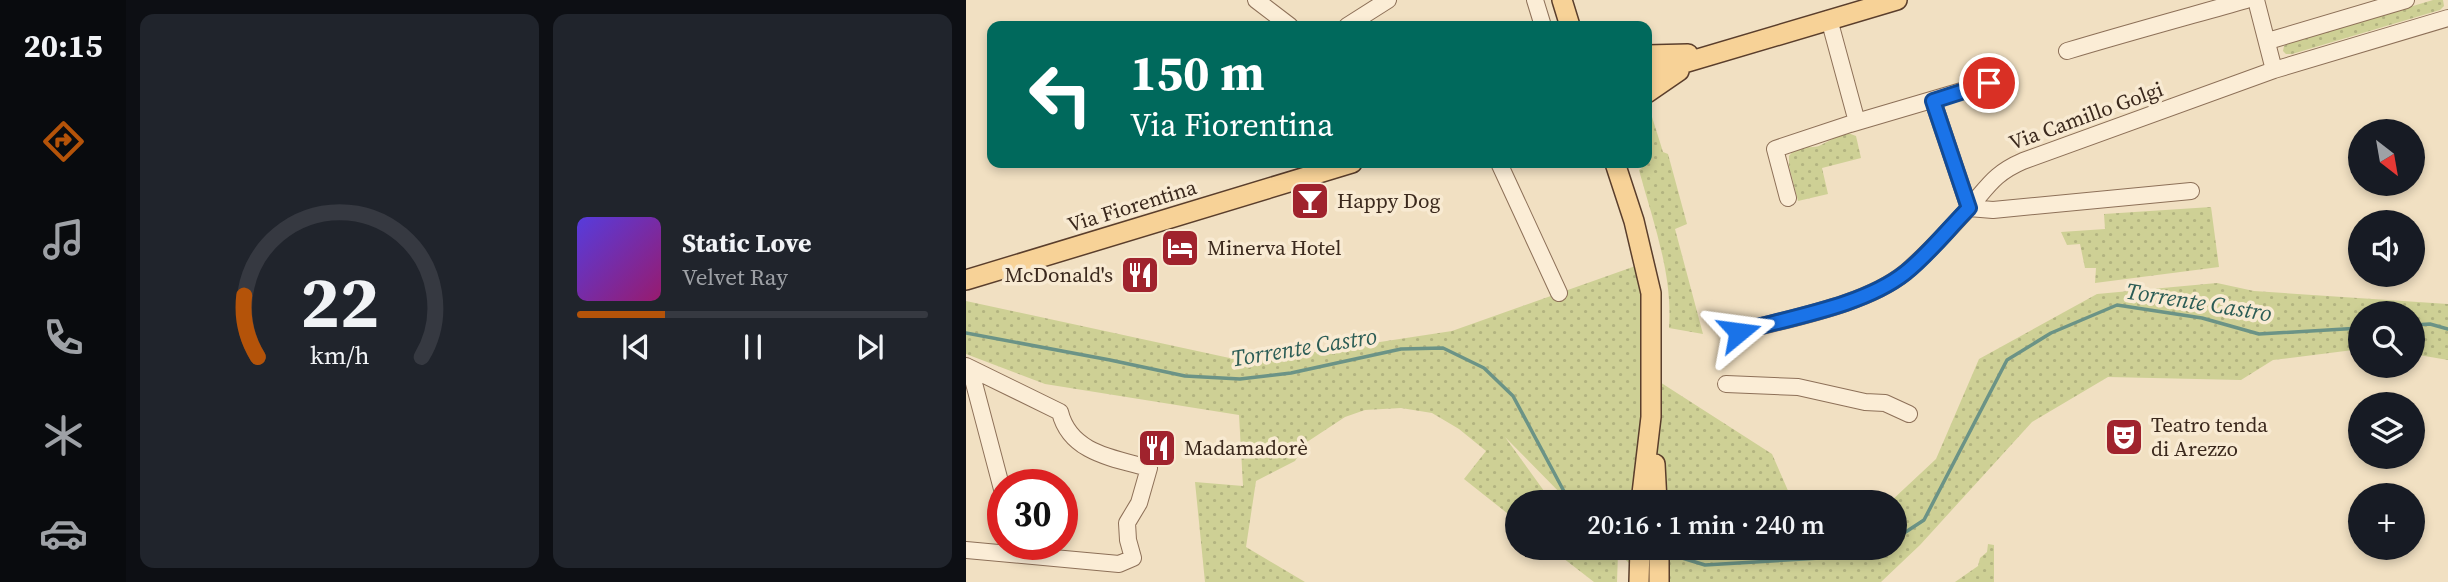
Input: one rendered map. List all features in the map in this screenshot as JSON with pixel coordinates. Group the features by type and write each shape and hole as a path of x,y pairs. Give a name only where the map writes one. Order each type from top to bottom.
{"main road":[{"path":"1562,0 1568,21"},
{"path":"1652,72 1897,0"},
{"path":"1652,55 1707,55"},
{"path":"1652,89 1707,55"},
{"name":"Via Fiorentina","path":"966,280 1336,168"},
{"path":"1609,168 1622,186"},
{"path":"1617,168 1634,221 1651,293 1651,417 1656,490"},
{"path":"1622,168 1622,186"},
{"path":"1642,490 1651,417"},
{"path":"1639,582 1640,560"},
{"path":"1658,560 1659,582"}],"street":[{"path":"1256,0 1283,21"},
{"path":"1355,21 1388,0"},
{"path":"1535,0 1541,21"},
{"path":"2067,51 2156,23 2183,19 2246,0"},
{"path":"2256,0 2274,70"},
{"path":"2268,41 2406,0"},
{"name":"Via Camillo Golgi","path":"1739,332 1858,298 1905,273 2003,169 2274,70 2448,18"},
{"path":"1829,19 1857,122"},
{"path":"1788,198 1774,149 1989,83"},
{"path":"1933,101 1969,208 1993,210 2191,191"},
{"path":"1501,168 1559,293"},
{"path":"968,367 996,469"},
{"path":"968,367 1060,412 1063,426 1077,442 1091,452 1149,468 1139,503 1127,523 1133,558 1119,564 1078,558"},
{"path":"1726,384 1798,387 1885,403 1909,414"},
{"path":"966,550 987,550"}],"green space":[{"path":"2433,0 2443,0 2444,6 2440,10 2292,54 2283,51 2284,46 2289,43"},
{"path":"1652,117 1663,152 1668,154 1687,224 1675,229 1703,334 1669,328 1665,268 1639,170 1652,168"},
{"path":"1848,133 1856,136 1861,158 1822,168 1828,194 1798,201 1789,156 1797,149 1816,147"},
{"path":"2211,207 2219,267 2095,283 2096,268 2085,268 2080,244 2067,245 2061,232 2105,229 2104,214"},
{"path":"1644,263 1652,377 1772,454 1788,490 1557,490 1505,437 1543,490 1505,490 1505,511 1464,479 1486,451 1459,429 1432,413 1401,408 1365,410 1345,417 1307,442 1295,461 1256,481 1246,547 1305,582 1205,582 1195,482 1243,486 1239,415 1045,384 966,354 966,301 1248,362 1452,331"},
{"path":"2217,283 2254,291 2403,301 2348,301 2348,351 2273,360 2241,380 2108,377 2032,422 1907,557 1907,490 1903,490 1936,459 1979,359 2097,294"},
{"path":"2425,302 2448,304 2448,360 2425,356"},
{"path":"1988,544 1994,545 1994,582 1955,582 1978,566 1980,558 1987,552"},
{"path":"1566,560 1618,560 1617,582 1594,582"},
{"path":"1626,560 1904,560 1881,582 1639,582 1639,572"}],"waterway":[{"name":"Torrente Castro","path":"1907,531 1924,520 2007,360 2051,333 2117,305 2202,318 2259,334 2348,329"},
{"name":"Torrente Castro","path":"2425,324 2448,329"},
{"name":"Torrente Castro","path":"966,333 1185,376 1240,379 1291,373 1401,349 1443,348 1484,368 1513,396 1563,490"},
{"name":"Torrente Castro","path":"1689,560 1705,565 1788,560"}],"place":[{"name":"Happy Dog","path":"1310,201"},
{"name":"Minerva Hotel","path":"1180,248"},
{"name":"McDonald's","path":"1140,275"},
{"name":"Teatro tenda di Arezzo","path":"2124,437"},
{"name":"Madamadorè","path":"1157,448"}],"route":[{"path":"1739,332 1858,298 1905,273 1928,251 1969,208 1933,101 1989,83"}]}
